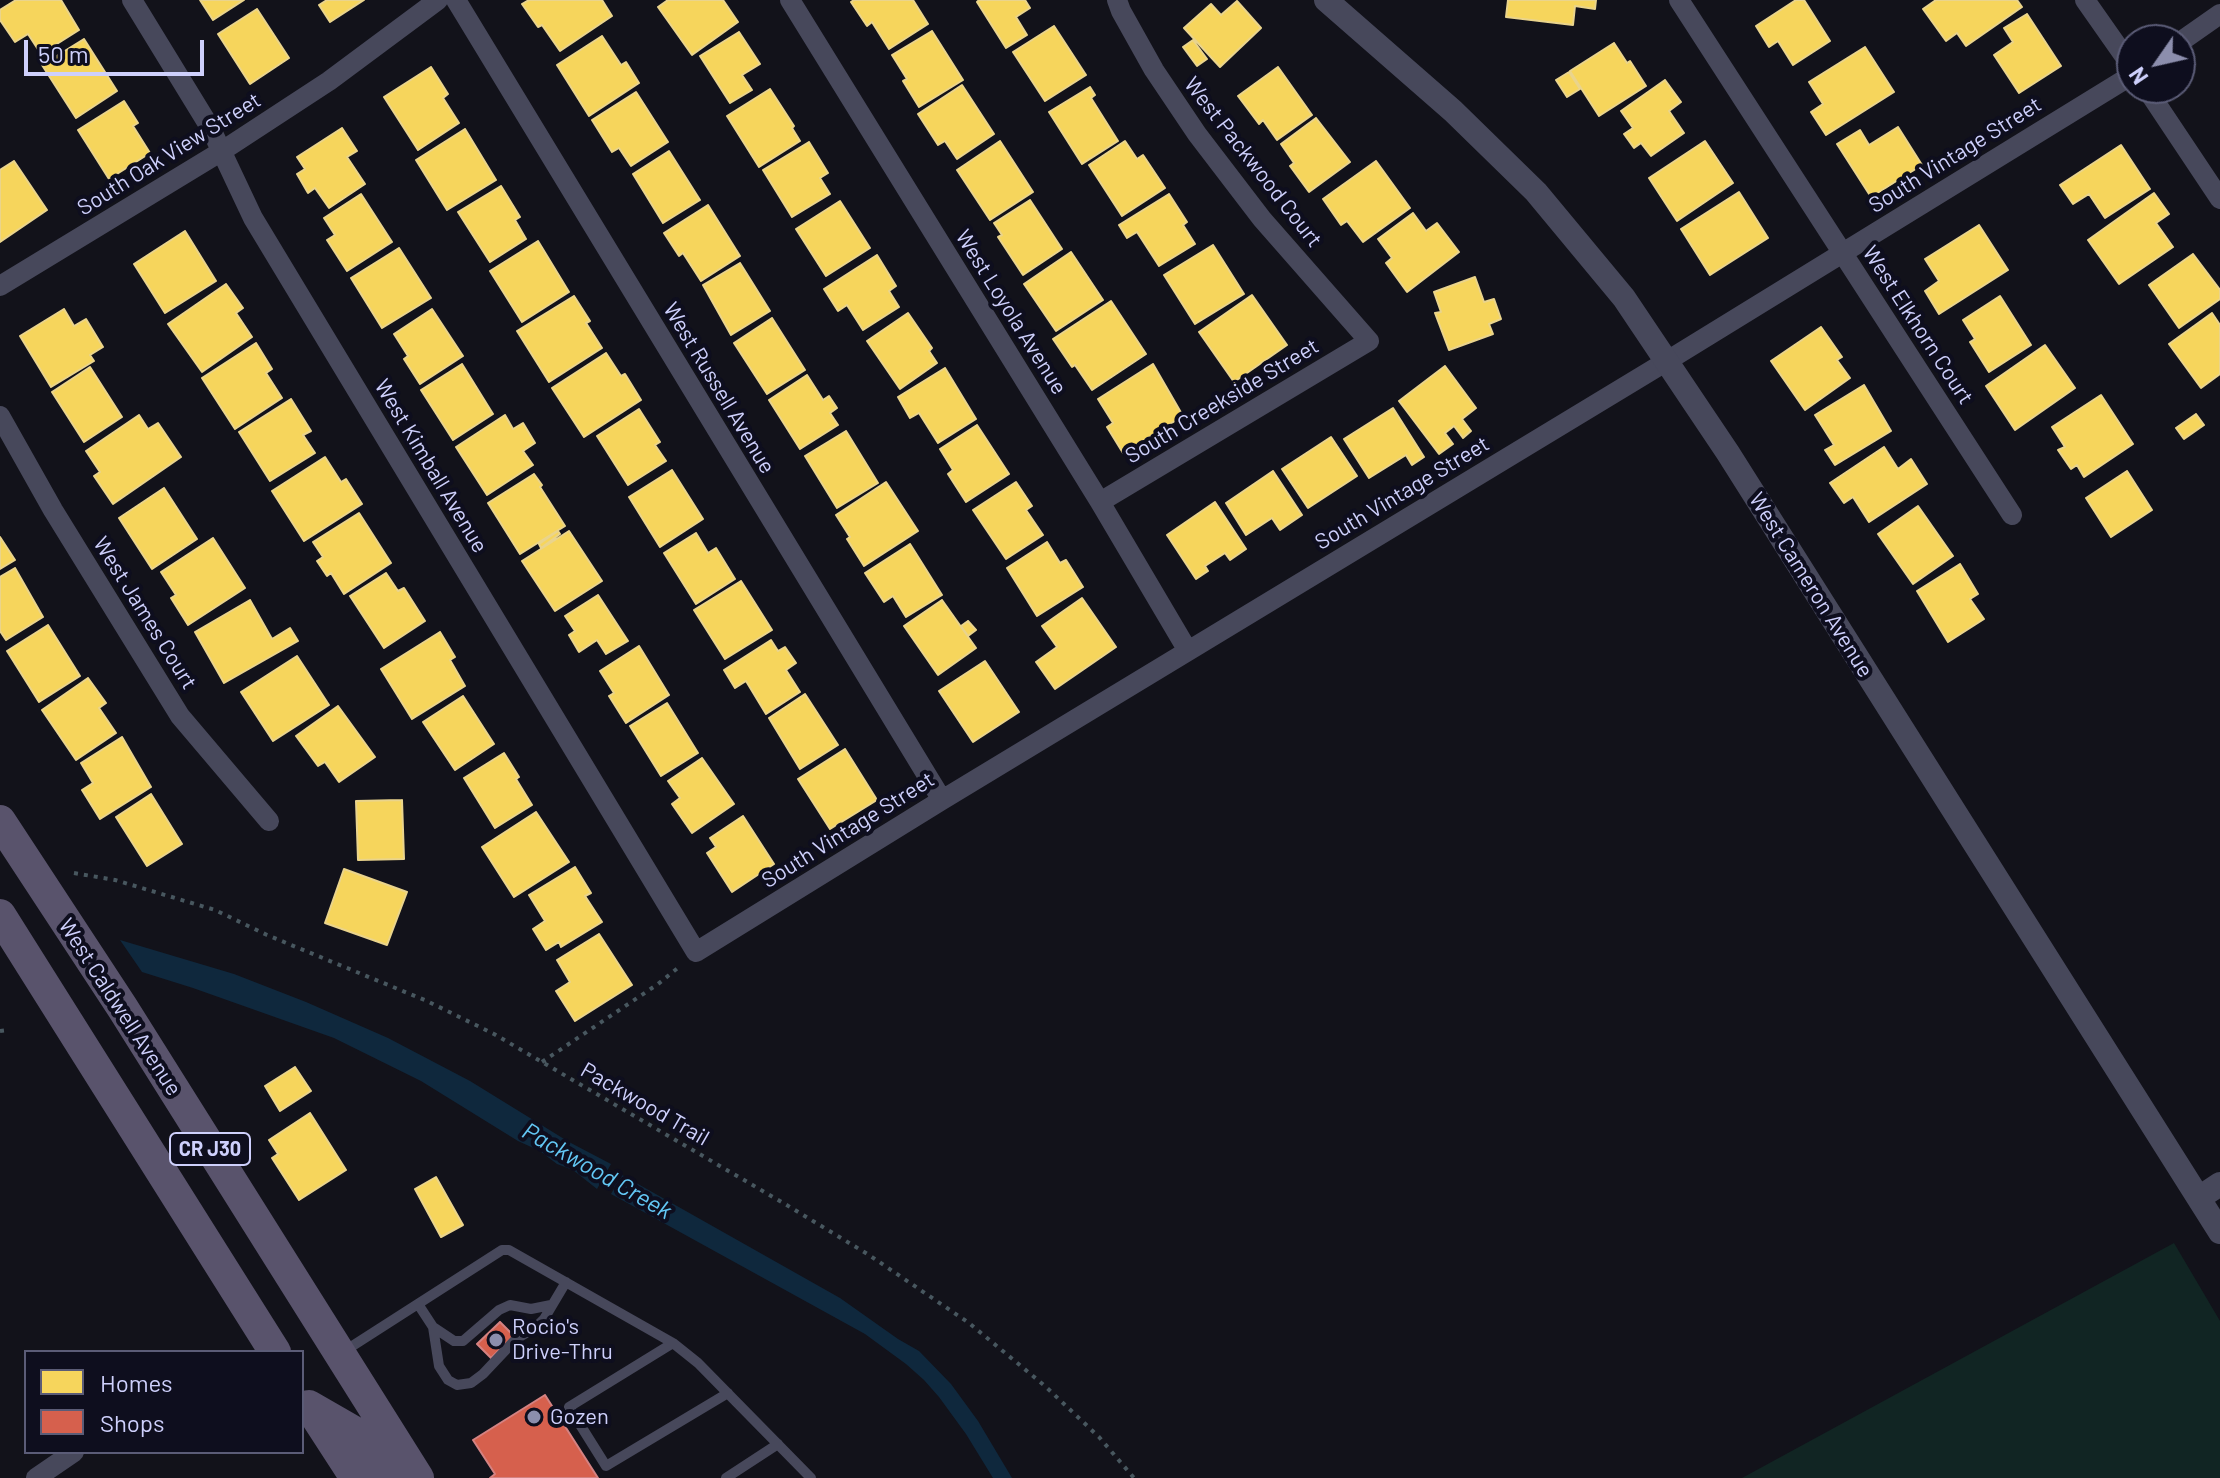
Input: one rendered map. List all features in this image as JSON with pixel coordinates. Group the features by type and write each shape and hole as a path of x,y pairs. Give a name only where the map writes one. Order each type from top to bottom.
{"main road":[{"name":"West Caldwell Avenue","path":"0,821 122,1007 418,1478"},
{"name":"CR J30","path":"0,915 274,1350"},
{"path":"306,1400 356,1478"},
{"path":"306,1400 356,1433 385,1478"}],"street":[{"name":"West Kimball Avenue","path":"132,0 222,151 253,218 696,952"},
{"name":"South Oak View Street","path":"0,286 222,151 329,81 438,0"},
{"name":"West Russell Avenue","path":"456,0 942,800"},
{"name":"West Loyola Avenue","path":"790,0 1100,502 1188,651"},
{"name":"West Packwood Court","path":"1117,0 1154,70 1197,134 1262,219 1369,341"},
{"name":"West Cameron Avenue","path":"1326,0 1453,111 1536,192 1624,298 1745,480 2220,1232"},
{"name":"West Elkhorn Court","path":"1679,0 2012,515"},
{"path":"2085,0 2116,44"},
{"path":"2196,31 2220,14"},
{"name":"South Vintage Street","path":"696,952 2116,85"},
{"path":"2157,104 2220,199"},
{"name":"South Creekside Street","path":"1100,502 1369,341"},
{"name":"West James Court","path":"0,416 53,510 180,716 269,821"},
{"path":"2199,1198 2220,1184"},
{"path":"36,1478 71,1454"}],"lane":[{"path":"339,1354 502,1250 509,1250 673,1343 698,1363 811,1478"},
{"path":"433,1327 439,1366 448,1380 457,1385 471,1383 516,1339 544,1319 566,1282"},
{"path":"418,1304 433,1327 454,1341 463,1341 499,1310 510,1305 531,1309 551,1305"},
{"path":"673,1343 569,1407 606,1466 728,1393"},
{"path":"726,1478 778,1444"}],"path":[{"name":"Packwood Trail","path":"74,873 115,880 215,910 267,935 427,1001 494,1034 809,1218 969,1323 1045,1386 1099,1437 1134,1478"},
{"path":"541,1063 658,984 696,952"},
{"path":"0,1031 8,1030"}],"green space":[{"path":"2174,1243 2220,1321 2220,1478 1742,1478"}],"water":[{"name":"Packwood Creek","path":"120,940 234,974 388,1038 470,1081 611,1164 597,1189 573,1170 557,1164 421,1081 334,1038 142,972"},
{"name":"Packwood Creek","path":"622,1175 840,1298 919,1351 951,1384 978,1421 1012,1478 993,1478 939,1397 906,1364 865,1334 611,1194"}],"building: Homes":[{"path":"16,0 61,0 79,30 41,54 28,34 15,42 0,20 0,10"},
{"path":"200,0 244,0 213,20"},
{"path":"327,0 364,0 330,22 319,5"},
{"path":"529,0 602,0 612,16 560,51 522,4"},
{"path":"668,0 723,0 738,22 692,55 658,7"},
{"path":"913,0 928,24 889,49 872,22 867,26 851,2"},
{"path":"1025,0 1030,8 1016,17 1027,35 1006,48 977,2"},
{"path":"1508,0 1596,0 1595,9 1575,6 1573,25 1506,17"},
{"path":"1796,0 1804,0 1830,41 1793,65 1778,41 1769,47 1756,26"},
{"path":"1936,0 2017,0 2022,7 1966,46 1957,33 1946,41 1923,9"},
{"path":"1237,1 1261,28 1220,67 1184,28 1211,4 1221,15"},
{"path":"257,9 289,58 250,84 218,34"},
{"path":"2027,14 2061,66 2019,93 1994,55 2013,42 2004,28"},
{"path":"1054,26 1086,75 1045,101 1013,52"},
{"path":"932,31 963,80 919,107 892,55"},
{"path":"739,32 760,64 742,75 752,90 730,103 700,56"},
{"path":"602,36 621,65 626,62 639,83 589,116 557,65"},
{"path":"84,39 117,91 76,118 42,65"},
{"path":"1193,40 1207,59 1197,66 1183,47"},
{"path":"1614,43 1646,86 1599,116 1570,71"},
{"path":"1865,47 1894,92 1826,135 1811,112 1823,104 1809,82"},
{"path":"431,67 448,94 443,98 459,123 418,150 384,97"},
{"path":"1278,67 1312,115 1277,140 1263,120 1259,124 1238,96"},
{"path":"1569,72 1580,89 1567,97 1556,80"},
{"path":"1665,80 1681,102 1669,111 1684,133 1651,156 1641,143 1634,148 1624,134 1633,128 1621,111"},
{"path":"962,85 994,134 957,159 945,141 938,145 918,114"},
{"path":"1090,87 1095,95 1091,98 1118,141 1082,164 1049,112"},
{"path":"770,89 800,141 759,167 727,116"},
{"path":"636,92 668,142 631,166 619,148 612,152 592,120"},
{"path":"124,101 138,123 133,126 150,153 109,179 78,130"},
{"path":"1316,118 1350,162 1309,192 1290,166 1294,163 1281,144"},
{"path":"1898,127 1922,165 1871,197 1837,144 1860,130 1869,145"},
{"path":"342,128 357,151 347,157 365,184 329,208 315,188 308,193 297,174 305,169 297,157"},
{"path":"465,129 496,180 447,210 416,160"},
{"path":"1000,141 1033,192 990,220 957,170"},
{"path":"1125,141 1137,159 1143,155 1165,188 1122,216 1089,165"},
{"path":"1705,141 1733,183 1677,221 1649,178"},
{"path":"809,142 828,173 820,178 830,194 792,217 763,170"},
{"path":"2121,145 2150,189 2105,218 2089,194 2073,204 2060,185"},
{"path":"669,151 700,200 663,223 633,174"},
{"path":"14,161 47,210 0,242 0,170"},
{"path":"1376,161 1410,208 1363,242 1347,221 1341,225 1323,199"},
{"path":"501,186 520,217 515,220 526,239 490,262 458,212"},
{"path":"1739,192 1768,238 1710,275 1681,229"},
{"path":"2154,193 2169,214 2156,223 2173,247 2119,284 2088,240"},
{"path":"361,194 392,242 347,271 327,240 335,235 324,218"},
{"path":"1169,194 1187,222 1183,225 1195,244 1159,266 1137,232 1127,238 1119,225"},
{"path":"1030,200 1062,249 1023,275 998,237 1002,235 994,223"},
{"path":"840,201 870,248 826,276 796,229"},
{"path":"708,205 740,256 701,281 683,253 679,256 664,233"},
{"path":"1413,213 1426,231 1437,223 1459,252 1407,292 1386,263 1392,258 1378,239"},
{"path":"1979,225 2008,270 1939,314 1925,291 1939,281 1925,259"},
{"path":"185,231 216,281 165,313 134,264"},
{"path":"538,241 569,292 522,322 490,271"},
{"path":"1213,245 1244,294 1195,324 1164,275"},
{"path":"399,248 431,298 382,328 351,278"},
{"path":"1071,252 1103,300 1056,331 1024,284"},
{"path":"2193,254 2220,290 2220,299 2179,328 2149,285"},
{"path":"877,255 896,286 889,291 899,307 863,330 847,305 838,311 824,289"},
{"path":"740,263 770,311 731,335 703,285"},
{"path":"1475,277 1484,302 1494,299 1501,319 1489,324 1493,334 1449,350 1435,313 1441,312 1434,292"},
{"path":"226,284 243,308 236,313 252,337 202,372 168,324"},
{"path":"1252,295 1287,345 1234,382 1199,332"},
{"path":"574,296 602,348 549,382 517,331"},
{"path":"2000,296 2031,345 1989,372 1970,342 1975,339 1963,320"},
{"path":"1111,301 1146,354 1092,390 1053,339"},
{"path":"64,309 74,326 86,319 103,347 90,355 94,361 51,387 20,336"},
{"path":"432,309 463,356 420,384 404,359 408,356 394,334"},
{"path":"908,313 932,348 929,351 937,363 900,389 867,341"},
{"path":"2212,313 2220,325 2220,374 2201,388 2169,344"},
{"path":"772,318 805,370 767,394 734,343"},
{"path":"1821,327 1842,357 1837,360 1850,378 1805,410 1771,361"},
{"path":"256,343 272,369 266,373 282,398 235,429 202,378"},
{"path":"2045,345 2075,388 2015,430 1986,386"},
{"path":"606,353 621,376 625,374 641,400 584,437 552,388"},
{"path":"462,364 493,414 453,440 421,390"},
{"path":"1153,364 1183,416 1123,453 1107,427 1113,423 1098,399"},
{"path":"1445,366 1476,408 1462,419 1471,431 1463,438 1454,426 1445,433 1453,444 1439,454 1399,401"},
{"path":"90,367 122,417 84,442 52,392"},
{"path":"945,368 976,419 938,443 919,413 910,418 898,397"},
{"path":"807,375 823,400 829,396 837,408 830,413 838,425 800,449 769,400"},
{"path":"1864,385 1891,431 1835,465 1825,450 1834,445 1815,415"},
{"path":"2101,395 2133,444 2084,477 2077,465 2071,469 2058,450 2065,447 2052,427"},
{"path":"291,399 311,431 303,435 315,453 270,481 239,432"},
{"path":"1393,408 1424,457 1412,465 1406,455 1369,478 1344,439"},
{"path":"639,409 660,442 655,445 666,461 628,485 597,436"},
{"path":"2196,414 2204,425 2184,439 2176,428"},
{"path":"139,415 148,429 158,423 181,457 113,504 94,476 100,472 86,451"},
{"path":"505,415 513,429 523,423 535,443 523,451 533,465 487,495 456,447"},
{"path":"977,425 1009,474 966,502 948,474 953,470 940,449"},
{"path":"846,431 878,483 837,508 805,456"},
{"path":"1331,437 1357,476 1308,508 1282,469"},
{"path":"1884,447 1898,469 1911,459 1927,484 1869,522 1853,497 1844,503 1830,483"},
{"path":"325,457 341,482 346,479 362,504 304,541 272,491"},
{"path":"672,470 703,519 660,547 629,497"},
{"path":"1273,471 1302,515 1280,530 1272,518 1246,535 1226,503"},
{"path":"2127,471 2152,510 2111,537 2086,498"},
{"path":"534,474 565,526 520,554 488,503"},
{"path":"886,482 918,531 864,566 836,515"},
{"path":"1016,482 1032,506 1026,510 1043,535 1006,559 973,510"},
{"path":"164,488 197,539 152,569 119,518"},
{"path":"1215,502 1246,549 1230,560 1225,553 1205,566 1208,571 1196,579 1167,535"},
{"path":"1918,506 1953,556 1913,584 1878,534"},
{"path":"359,513 391,563 344,594 331,573 327,576 317,561 323,557 313,542"},
{"path":"558,531 560,534 541,548 539,544"},
{"path":"569,531 602,581 555,611 522,561"},
{"path":"696,533 708,553 716,548 735,579 696,604 664,553"},
{"path":"0,537 15,560 0,569"},
{"path":"213,538 245,588 188,625 171,598 176,595 161,572"},
{"path":"1047,542 1060,563 1066,560 1083,587 1037,616 1007,568"},
{"path":"910,544 942,595 906,617 893,596 884,602 865,573"},
{"path":"1960,564 1978,594 1970,599 1984,619 1948,642 1917,591"},
{"path":"15,568 43,617 6,640 0,631 0,577"},
{"path":"386,573 398,591 404,588 425,621 384,648 350,596"},
{"path":"741,581 772,630 725,659 694,610"},
{"path":"598,595 628,641 606,654 597,640 579,652 569,635 575,631 565,616"},
{"path":"1082,598 1116,647 1055,689 1036,662 1057,647 1042,626"},
{"path":"250,600 272,639 290,628 298,641 224,683 195,632"},
{"path":"942,600 976,648 938,675 904,626"},
{"path":"968,621 976,630 968,636 961,626"},
{"path":"48,625 80,676 39,702 7,651"},
{"path":"440,632 455,657 450,660 465,686 412,719 381,669"},
{"path":"771,640 778,651 785,647 796,663 786,670 800,692 766,714 746,681 735,688 724,670"},
{"path":"639,646 669,695 626,723 609,696 614,693 600,671"},
{"path":"297,656 329,705 273,741 241,692"},
{"path":"985,661 1019,712 973,742 939,691"},
{"path":"88,678 106,703 99,708 116,733 76,760 42,710"},
{"path":"805,694 838,745 800,769 769,718"},
{"path":"463,696 494,744 455,770 423,722"},
{"path":"667,703 698,753 661,776 630,726"},
{"path":"338,706 375,757 339,782 325,762 318,766 296,736"},
{"path":"122,737 151,787 100,819 82,790 93,783 81,763"},
{"path":"845,749 877,800 830,829 798,779"},
{"path":"504,753 532,805 495,828 464,778"},
{"path":"702,758 734,804 692,833 672,804 680,798 668,781"},
{"path":"151,794 182,844 147,866 116,817"},
{"path":"402,800 404,859 358,860 356,801"},
{"path":"536,812 569,862 514,897 482,847"},
{"path":"743,816 774,864 732,892 707,853 716,847 710,838"},
{"path":"575,867 591,893 585,896 602,922 561,947 559,942 546,950 533,929 545,921 529,895"},
{"path":"344,869 407,892 387,945 325,923"},
{"path":"599,934 632,985 575,1021 556,991 570,982 557,960"},
{"path":"295,1067 311,1091 280,1111 265,1086"},
{"path":"310,1113 346,1170 299,1200 272,1158 278,1154 269,1140"},
{"path":"436,1177 463,1225 441,1237 415,1189"}],"building: Shops":[{"name":"Rocio's Drive-Thru","path":"500,1322 514,1336 491,1358 477,1344"},
{"name":"Gozen","path":"545,1395 598,1478 490,1478 495,1474 473,1440"}],"waterway":[{"name":"Packwood Creek","path":"598,1173 622,1187"}],"place":[{"name":"Rocio's Drive-Thru","path":"496,1340"},
{"name":"Gozen","path":"534,1417"}]}
